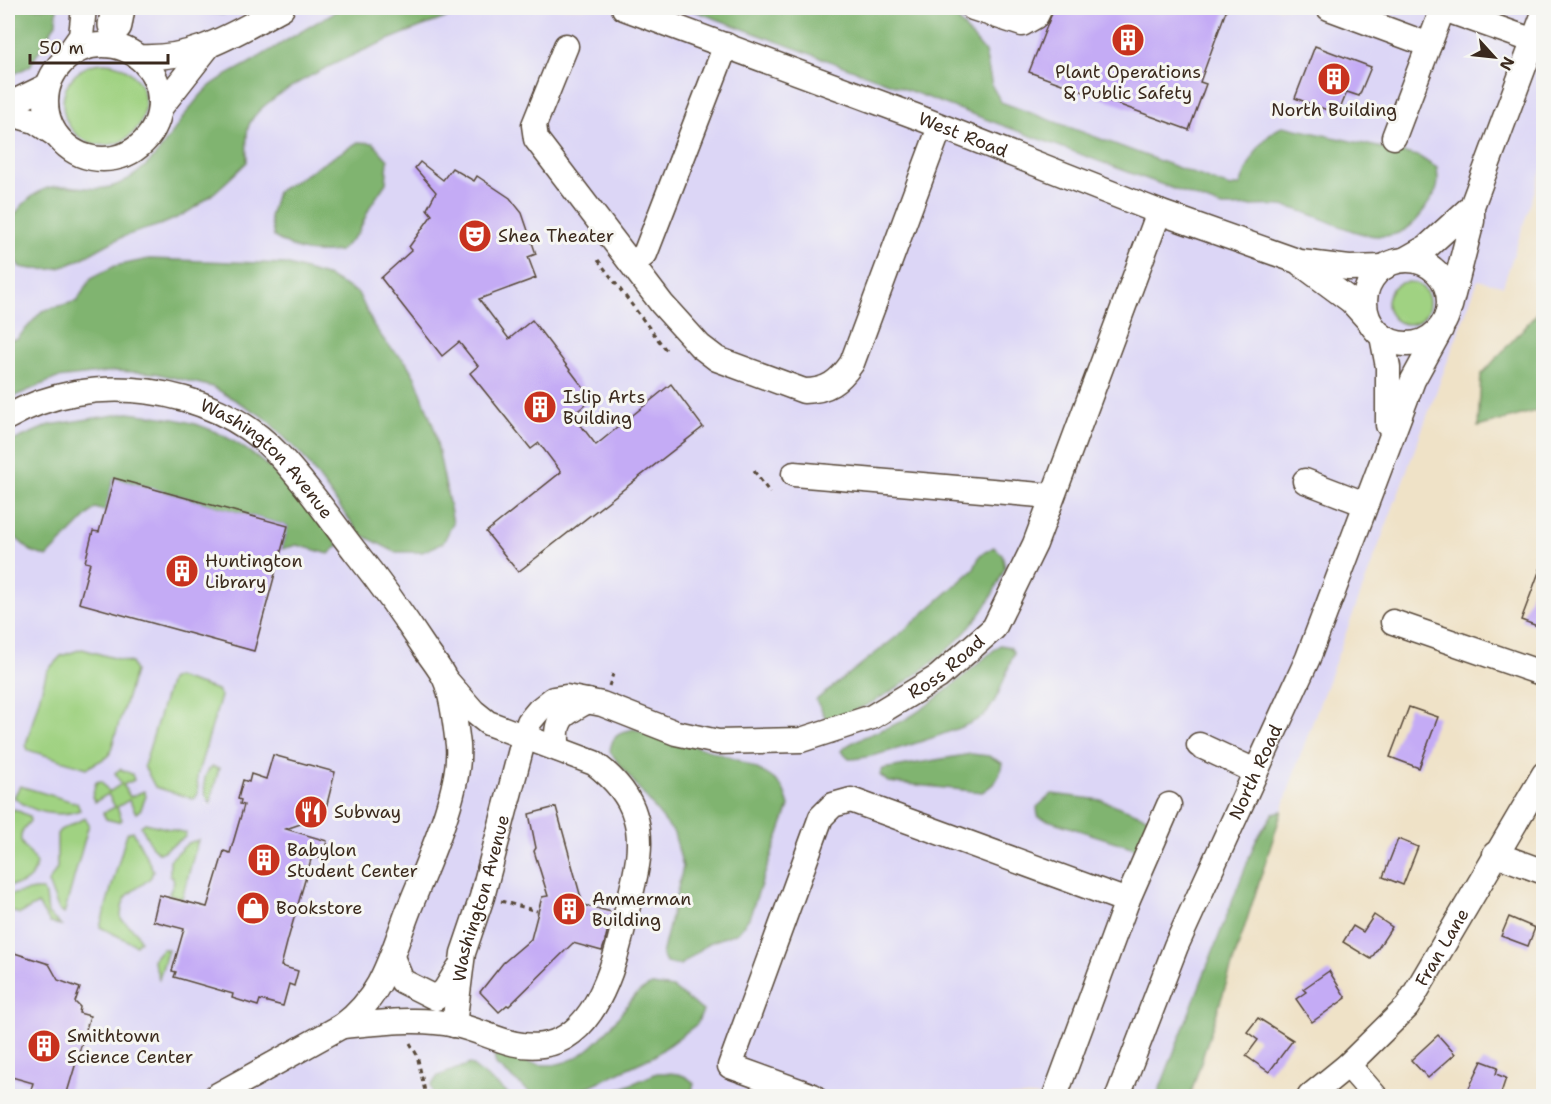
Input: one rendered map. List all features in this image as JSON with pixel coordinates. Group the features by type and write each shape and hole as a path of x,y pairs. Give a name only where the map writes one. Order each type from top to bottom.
{"street":[{"path":"56,135 48,120 45,103 47,86 54,71 81,36 84,8"},
{"path":"65,58 91,45 106,44 136,55 159,58 207,48 282,8"},
{"name":"West Road","path":"624,8 1159,212 1300,262 1349,268 1394,264"},
{"path":"973,8 1022,24 1036,15 1040,8"},
{"path":"1329,8 1429,45"},
{"path":"1394,137 1442,8 1534,41"},
{"path":"115,13 122,39 155,77 160,92 160,108"},
{"path":"1472,206 1427,247 1394,264 1371,280 1366,293 1365,307 1376,329 1403,345 1417,344 1431,338 1441,328 1450,306 1472,221 1472,206 1544,13"},
{"path":"632,264 645,254 726,45"},
{"path":"566,46 534,125 536,139 687,334 717,359 804,391 819,391 831,386 852,363 940,127"},
{"path":"8,113 35,121 56,135 68,148 83,156 100,160 118,158 134,151 147,139 160,108 207,48"},
{"path":"8,105 47,86"},
{"name":"Ross Road","path":"524,738 529,722 539,710 554,699 566,697 588,701 676,734 718,742 801,740 872,717 938,677 994,628 1035,544 1159,212"},
{"name":"West Road","path":"1300,262 1351,301 1376,329"},
{"path":"1394,264 1426,264 1436,271 1449,291 1450,306"},
{"name":"North Road","path":"1118,1096 1176,946 1308,658 1386,445 1413,380 1441,328"},
{"name":"North Road","path":"1376,329 1389,385 1386,445"},
{"name":"Washington Avenue","path":"8,417 32,403 85,392 123,389 164,394 205,407 243,426 277,453 396,605 446,681 488,723 594,763 608,774 624,792 636,816 639,850 615,962 599,997 580,1023 567,1035 545,1045 516,1046 454,1025 391,1021 342,1026"},
{"path":"794,474 1052,496"},
{"path":"1305,481 1365,504"},
{"path":"1393,622 1544,674"},
{"name":"Washington Avenue","path":"218,1096 342,1026 370,1001 392,957 453,788 458,747 446,681"},
{"path":"558,748 557,724 564,713 588,701"},
{"name":"Washington Avenue","path":"454,1025 461,964 482,897 524,738"},
{"path":"1199,745 1255,771"},
{"name":"Fran Lane","path":"1310,1096 1348,1065 1407,1007 1544,774"},
{"path":"813,1096 730,1066 821,817 833,805 851,800 1127,901"},
{"path":"1055,1096 1127,901 1169,805"},
{"path":"1496,854 1544,872"},
{"path":"392,957 402,981 436,998"},
{"path":"370,1001 388,991 415,998 436,998 445,990 461,964"},
{"path":"1348,1065 1376,1096"}],"path":[{"path":"598,260 666,350"},
{"path":"753,471 770,493"},
{"path":"494,899 537,911"},
{"path":"410,1042 417,1055 426,1096"}],"shaded area":[{"path":"8,8 1543,8 1543,166 1503,286 1478,280 1297,764 1191,1096 8,1096"}],"green space":[{"path":"8,8 57,8 56,23 30,66 8,77"},
{"path":"198,8 238,8 223,14 200,11"},
{"path":"342,8 457,8 448,17 371,47 308,77 281,94 260,110 249,125 247,162 212,195 181,216 118,239 72,264 49,269 20,267 10,248 8,232 15,215 29,199 53,187 98,189 123,182 149,163 187,112 213,84"},
{"path":"687,8 948,8 985,52 992,86 1001,102 1230,187 1240,185 1261,144 1283,126 1418,156 1437,168 1438,182 1424,210 1410,226 1394,234 1377,236 1341,227 1287,207 1271,205 1222,207"},
{"path":"96,63 112,63 127,70 138,81 145,96 142,120 133,133 112,145 96,145 81,138 70,127 63,112 63,96 70,81 81,70"},
{"path":"358,142 373,143 388,160 386,183 371,205 358,233 340,251 330,252 298,249 274,237 270,217 277,192"},
{"path":"149,259 285,264 329,277 358,293 374,326 387,344 406,362 416,379 434,428 453,523 443,543 422,552 395,552 360,534 302,455 264,417 213,387 155,373 116,371 57,378 8,399 8,340 17,339 42,311 77,301 91,278 115,266"},
{"path":"1408,282 1423,288 1429,303 1423,318 1408,324 1393,318 1387,303 1393,288"},
{"path":"1543,307 1543,409 1478,427 1481,375"},
{"path":"128,413 189,422 229,438 265,464 281,479 312,511 339,545 329,554 297,545 282,549 288,526 114,478 105,511 95,508 47,557 31,551 8,531 8,443 50,425"},
{"path":"994,547 1002,554 1005,568 986,606 965,632 909,680 866,705 826,719 816,700 900,634 974,569 980,555"},
{"path":"1000,645 1010,647 1014,653 998,694 984,715 975,721 897,749 860,758 849,759 841,751 853,742 901,722 920,710"},
{"path":"82,649 131,663 135,671 109,756 87,768 28,750 26,745 47,671 61,656"},
{"path":"176,677 217,690 221,696 197,776 198,792 194,799 155,787 144,766 170,680"},
{"path":"633,729 714,752 757,769 773,779 783,789 789,806 749,918 738,932 709,943 681,965 666,963 662,955 683,867 674,833 610,752 616,736"},
{"path":"971,754 989,756 1002,763 996,780 982,792 888,782 880,775 883,769"},
{"path":"212,767 219,768 210,803 204,785 208,770"},
{"path":"120,769 132,774 134,780 123,785 130,797 144,791 146,796 141,809 136,813 129,800 117,807 122,820 118,822 106,819 103,813 115,807 108,794 95,802 92,797 96,782 101,781 109,792 121,784 115,773"},
{"path":"20,786 77,803 80,810 54,814 29,807 14,797"},
{"path":"1052,794 1101,800 1152,819 1153,854 1038,817 1037,807"},
{"path":"14,809 29,816 30,821 21,835 21,841 36,864 33,874 26,881 18,885 8,885 8,820 10,811"},
{"path":"1282,811 1190,1096 1157,1096 1256,840 1273,813"},
{"path":"85,818 89,824 64,914 59,910 48,883 57,868 57,834 60,830"},
{"path":"145,823 186,833 185,837 160,853 152,847 141,826"},
{"path":"133,831 153,870 151,877 126,897 123,903 121,919 136,932 140,940 136,945 100,927 127,833"},
{"path":"198,840 182,898 169,894 174,881 170,874 170,860 188,843"},
{"path":"42,890 46,895 48,914 61,925 50,923 38,904 20,914 8,910 8,895"},
{"path":"162,949 168,949 159,979 153,959"},
{"path":"652,985 673,988 703,1011 697,1024 654,1056 568,1096 542,1096 531,1093 496,1065 494,1056 499,1054 530,1063 549,1065 573,1059 594,1045 634,998 642,990"},
{"path":"470,1064 511,1096 434,1096 431,1086 438,1076"},
{"path":"657,1073 687,1077 694,1084 690,1096 604,1096"}],"building":[{"name":"Plant Operations & Public Safety","path":"1054,8 1227,8 1200,82 1206,84 1189,130 1029,72"},
{"name":"North Building","path":"1315,46 1371,67 1359,96 1347,92 1338,114 1295,98"},
{"name":"Islip Arts Building","path":"420,162 443,180 452,168 474,181 477,176 510,198 522,213 536,254 528,257 536,278 479,299 509,339 532,320 592,399 573,415 596,445 671,384 703,427 518,572 486,532 561,472 539,443 531,449 470,373 478,366 459,342 442,356 381,278 412,250 409,247 432,215 427,209 436,192 415,168"},
{"name":"Huntington Library","path":"114,478 288,526 254,651 79,603 90,563 85,562 93,531 99,532"},
{"path":"1542,564 1544,618 1540,627 1521,620"},
{"path":"1409,707 1438,717 1419,768 1390,757"},
{"name":"Babylon Student Center","path":"273,755 335,772 324,816 286,829 327,841 322,859 312,856 281,966 298,971 294,986 289,984 283,1006 260,1000 258,1006 232,998 233,994 174,977 176,972 172,971 184,929 153,921 159,895 207,907 224,851 230,853 244,805 240,804 241,800 238,799 243,780 249,782 251,774 266,779"},
{"name":"Ammerman Building","path":"556,807 583,905 612,912 604,945 602,951 573,943 509,1006 507,1005 499,1012 480,992 503,963 531,939 542,897 548,896 534,851 536,848 529,814"},
{"path":"1398,839 1418,847 1403,885 1383,877"},
{"path":"1374,915 1392,927 1371,959 1343,942 1353,926 1363,932"},
{"path":"1509,917 1535,928 1528,946 1501,936"},
{"name":"Smithtown Science Center","path":"8,951 49,964 58,980 80,988 75,1002 80,1007 79,1013 90,1016 66,1096 49,1091 48,1096 29,1096 33,1083 8,1076"},
{"path":"1329,971 1346,998 1312,1022 1296,999 1306,992 1303,989"},
{"path":"1258,1018 1293,1040 1269,1072 1246,1056 1258,1040 1247,1032"},
{"path":"1438,1035 1455,1054 1428,1078 1411,1060"},
{"path":"1482,1061 1498,1067 1496,1074 1506,1078 1500,1096 1465,1096"}],"place":[{"name":"Plant Operations & Public Safety","path":"1128,40"},
{"name":"North Building","path":"1334,79"},
{"name":"Shea Theater","path":"475,236"},
{"name":"Islip Arts Building","path":"540,407"},
{"name":"Huntington Library","path":"182,571"},
{"name":"Subway","path":"311,812"},
{"name":"Babylon Student Center","path":"264,860"},
{"name":"Bookstore","path":"253,908"},
{"name":"Ammerman Building","path":"569,909"},
{"name":"Smithtown Science Center","path":"44,1046"}]}
